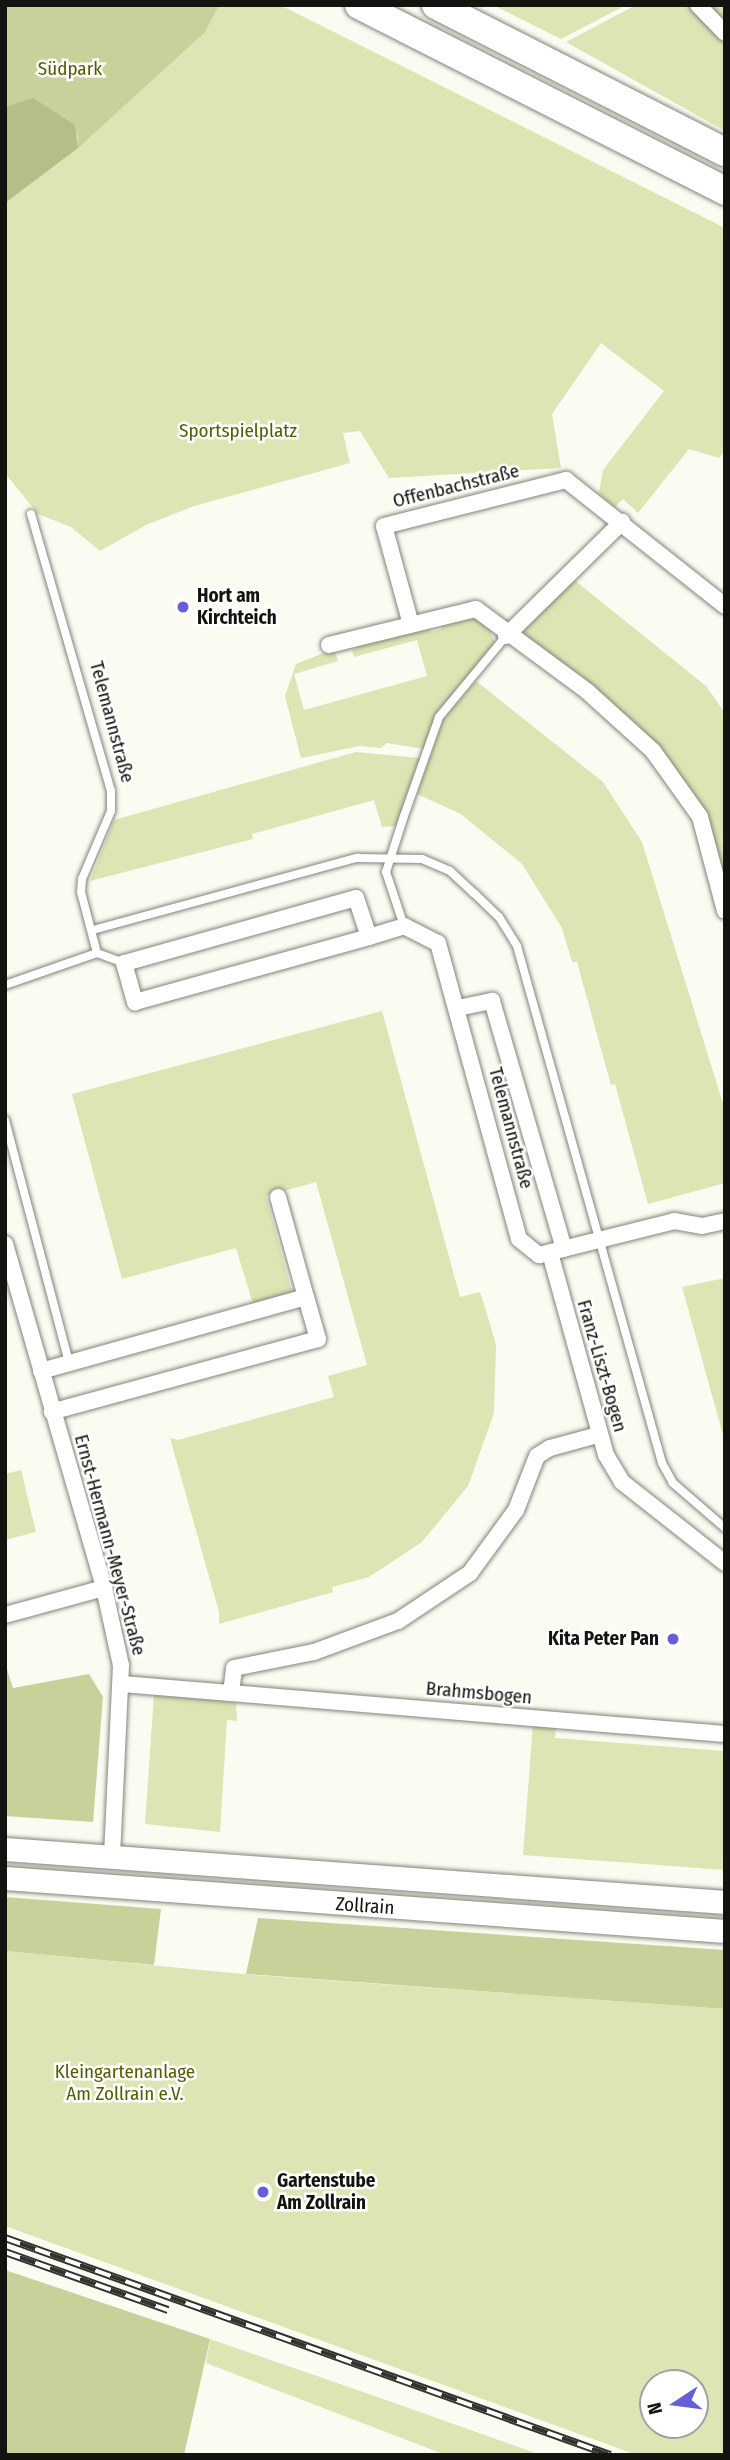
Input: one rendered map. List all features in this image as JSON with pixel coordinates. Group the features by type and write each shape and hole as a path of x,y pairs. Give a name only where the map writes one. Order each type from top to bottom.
{"highway":[{"path":"359,5 725,191"},
{"path":"436,5 725,152"}],"main road":[{"name":"Zollrain","path":"5,1849 725,1902"},
{"path":"110,1886 112,1857"},
{"name":"Zollrain","path":"5,1878 725,1931"}],"street":[{"path":"700,10 725,33"},
{"name":"Offenbachstraße","path":"410,621 384,526 566,480 725,606"},
{"path":"506,636 622,522"},
{"path":"328,645 410,621 476,609 506,636 588,692 653,751 700,817 725,911"},
{"path":"369,937 356,898 124,963 135,1002 369,937 404,926"},
{"name":"Telemannstraße","path":"404,926 438,943 458,1008 519,1239 539,1255 557,1251"},
{"name":"Franz-Liszt-Bogen","path":"458,1008 492,1001 557,1251 598,1435 622,1482 725,1563"},
{"path":"52,1412 318,1339 278,1197"},
{"path":"557,1251 674,1221 702,1226 725,1221"},
{"name":"Ernst-Hermann-Meyer-Straße","path":"5,1244 104,1588 122,1684 112,1857"},
{"path":"41,1371 306,1297"},
{"path":"231,1693 234,1668 314,1652 398,1620 470,1573 516,1510 537,1457 550,1448 598,1435"},
{"path":"5,1615 104,1588"},
{"name":"Brahmsbogen","path":"122,1684 725,1734"}],"lane":[{"name":"Telemannstraße","path":"31,514 111,791 111,811 82,879 97,953"},
{"path":"404,926 386,872 439,717 506,636"},
{"path":"93,930 357,858 391,856 422,859 450,871 499,917 517,946 602,1239 662,1463 673,1483 725,1528"},
{"path":"5,985 97,953 124,963"},
{"path":"5,1120 69,1363"}],"green space":[{"name":"Sportspielplatz","path":"5,5 280,5 725,228 725,451 719,458 689,449 638,513 623,499 614,508 599,493 603,470 664,391 601,343 552,414 561,468 389,478 360,431 343,433 350,463 194,506 146,525 100,551 71,527 38,514 5,473"},
{"name":"Südpark","path":"5,5 219,5 205,32 78,148 78,135 5,108"},
{"path":"493,5 626,5 561,39"},
{"path":"636,5 725,5 725,131 566,42"},
{"path":"568,575 706,686 725,713 725,911 700,817 653,751 506,636"},
{"path":"469,615 488,625 495,643 448,703 424,749 387,743 381,748 360,746 301,758 285,696 296,664 334,649 338,661 294,674 304,710 427,676 417,640 354,657 352,650 357,648 356,642 428,621 431,632 442,629 440,618"},
{"path":"476,681 603,782 642,842 725,1110 725,1183 648,1204 615,1084 611,1085 577,962 572,962 562,928 522,864 461,814 417,794 443,720"},
{"path":"356,752 420,758 396,826 382,827 374,800 252,834 253,839 90,881 114,820"},
{"path":"382,1011 460,1297 480,1292 496,1345 494,1413 468,1486 422,1542 369,1577 332,1587 333,1592 219,1624 219,1612 170,1438 178,1440 334,1397 328,1376 367,1365 316,1182 266,1196 292,1292 253,1304 236,1248 122,1279 72,1094"},
{"path":"725,1278 725,1442 682,1287"},
{"path":"21,1470 36,1532 5,1540 5,1474"},
{"path":"5,1663 13,1688 89,1674 103,1697 93,1822 5,1816"},
{"path":"154,1694 236,1703 237,1721 227,1720 220,1832 145,1824"},
{"path":"533,1723 556,1724 555,1738 725,1751 725,1870 523,1855"},
{"path":"5,1897 161,1909 154,1965 5,1951"},
{"path":"258,1918 725,1950 725,2009 246,1974"},
{"name":"Kleingartenanlage Am Zollrain e.V.","path":"5,1951 253,1975 725,2009 725,2455 637,2455 5,2226"},
{"path":"5,2270 210,2339 184,2455 5,2455"},
{"path":"210,2339 541,2455 446,2455 206,2363"}],"shaded area":[{"path":"33,98 75,125 78,148 5,203 5,107"}],"railway":[{"path":"5,2238 610,2455"},
{"path":"5,2252 168,2310"}],"place":[{"name":"Hort am Kirchteich","path":"183,607"},
{"name":"Kita Peter Pan","path":"673,1639"},
{"name":"Gartenstube Am Zollrain","path":"263,2192"}]}
